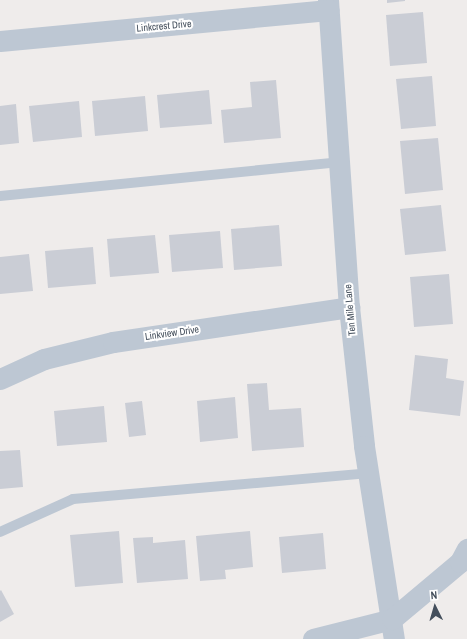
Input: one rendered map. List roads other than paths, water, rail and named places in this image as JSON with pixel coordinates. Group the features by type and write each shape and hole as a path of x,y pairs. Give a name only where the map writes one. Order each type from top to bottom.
{"street":[{"name":"Linkcrest Drive","path":"0,41 328,5"},
{"name":"Ten Mile Lane","path":"328,5 349,308 369,473 394,639"},
{"name":"Linkview Drive","path":"0,379 44,359 113,342 349,308"},
{"path":"313,639 392,619 460,562 467,549"}],"lane":[{"path":"0,196 339,162"},
{"path":"0,532 73,499 369,473"}]}
